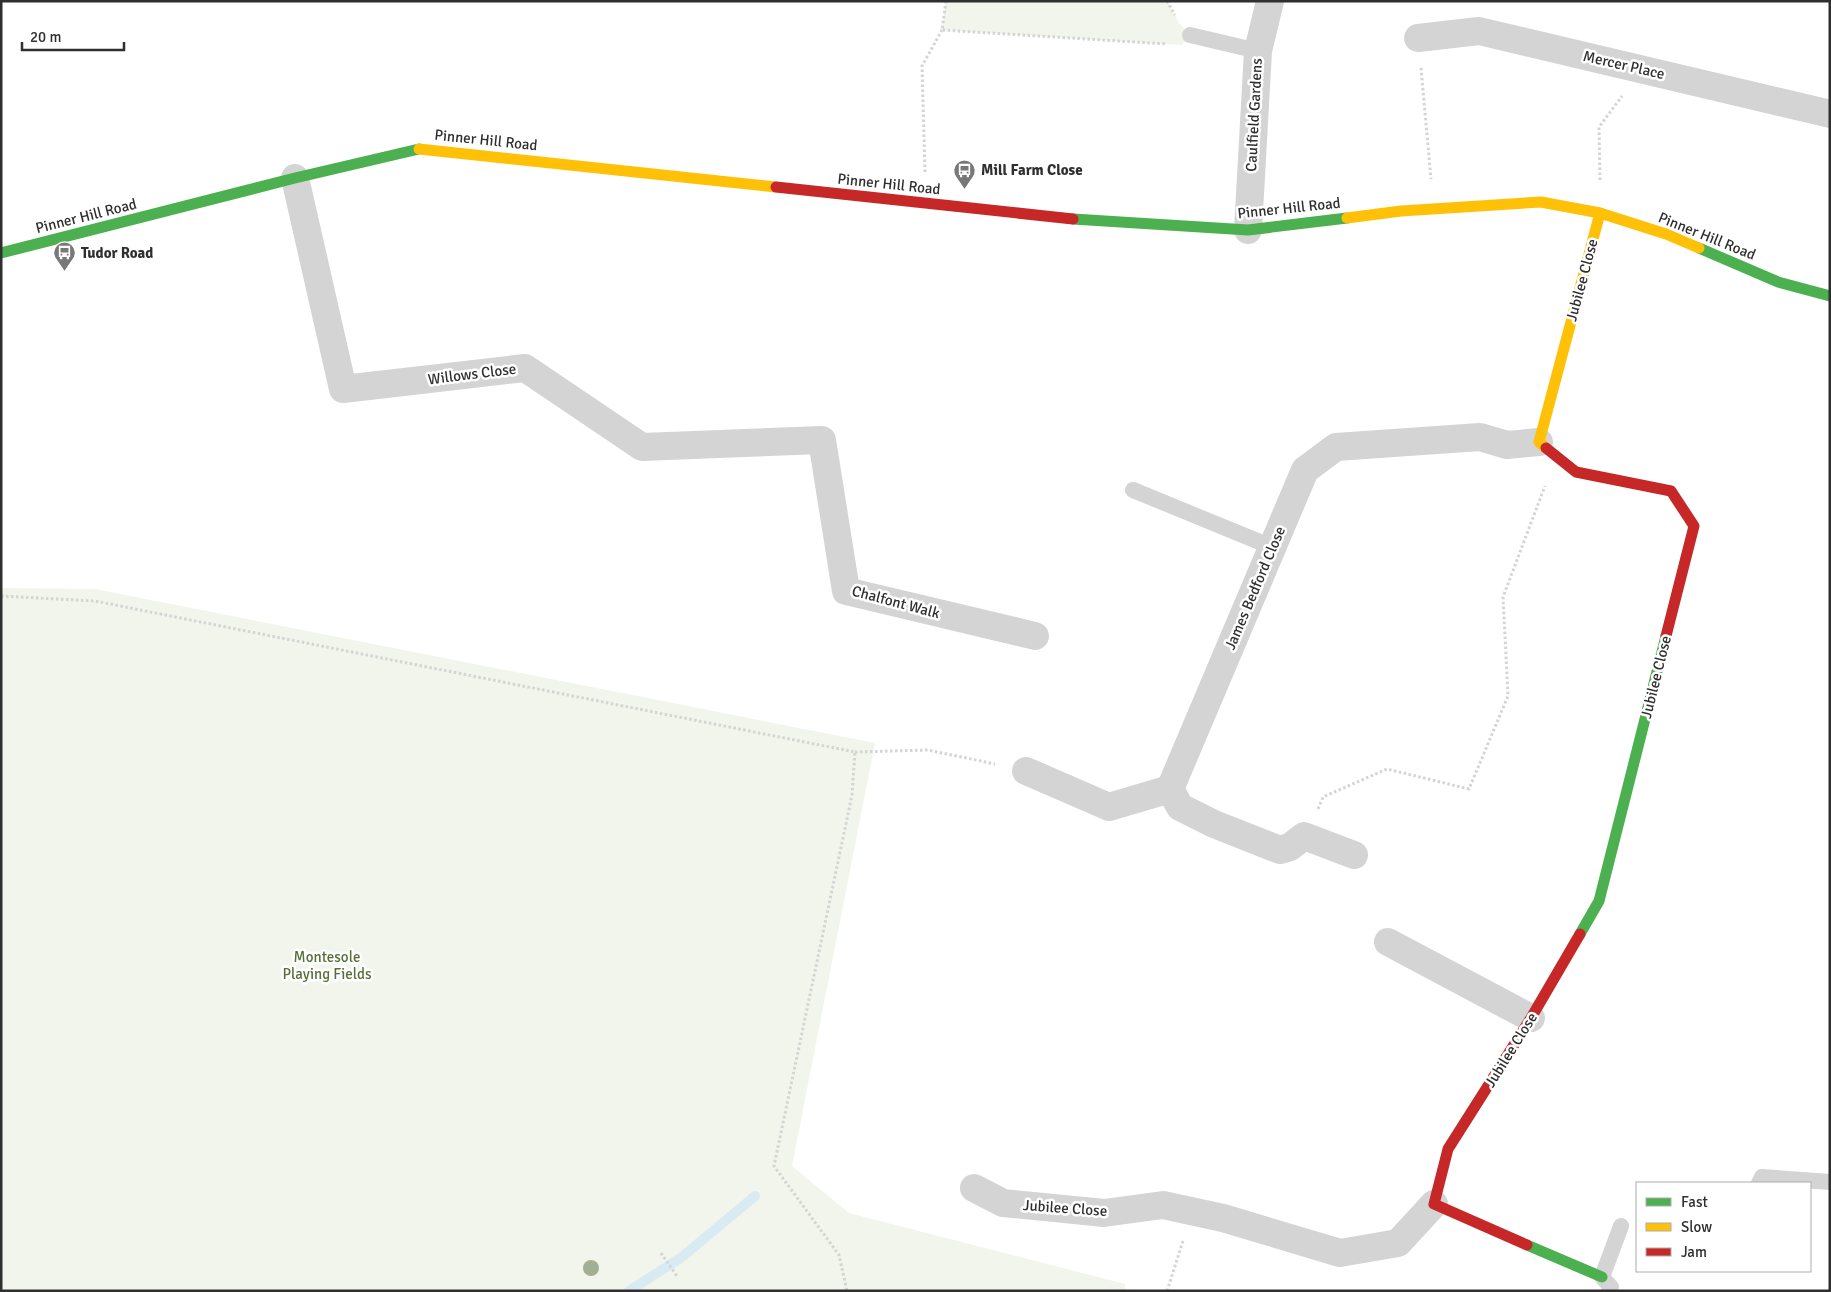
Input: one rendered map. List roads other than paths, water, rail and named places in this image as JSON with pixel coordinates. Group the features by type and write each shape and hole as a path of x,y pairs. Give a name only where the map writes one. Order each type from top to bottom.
{"street":[{"name":"Caulfield Gardens","path":"1248,230 1258,51 1270,1"},
{"name":"Mercer Place","path":"1418,38 1479,31 1830,114"},
{"name":"Pinner Hill Road","path":"2,249 424,148 1050,217 1248,230 1433,209 1541,202 1600,213 1666,234 1778,282 1830,296"},
{"name":"Willows Close","path":"295,178 343,389 525,368 642,448 822,440"},
{"name":"Jubilee Close","path":"974,1188 1003,1203 1104,1213 1162,1205 1223,1218 1340,1253 1398,1243 1434,1204 1448,1149 1531,1018 1599,901 1694,526 1671,491 1576,472 1548,450 1600,213"},
{"name":"James Bedford Close","path":"1170,789 1305,470 1336,447 1480,437 1508,445 1548,450"},
{"name":"Chalfont Walk","path":"822,440 846,591 1035,636"},
{"path":"1026,771 1109,807 1170,789 1180,806 1214,824 1280,850 1290,847 1304,836 1354,855"},
{"path":"1388,942 1531,1018"},
{"path":"1434,1204 1605,1284"}],"lane":[{"path":"1190,35 1258,51"},
{"path":"1133,490 1272,547"},
{"path":"1760,1182 1762,1177 1830,1182"},
{"path":"1605,1284 1621,1226"}],"waterway":[{"path":"629,1291 682,1257 755,1196"}],"place":[{"name":"Mill Farm Close","path":"965,189"},
{"name":"Tudor Road","path":"65,272"}],"park label":[{"name":"Montesole Playing Fields","path":"327,966"}]}
